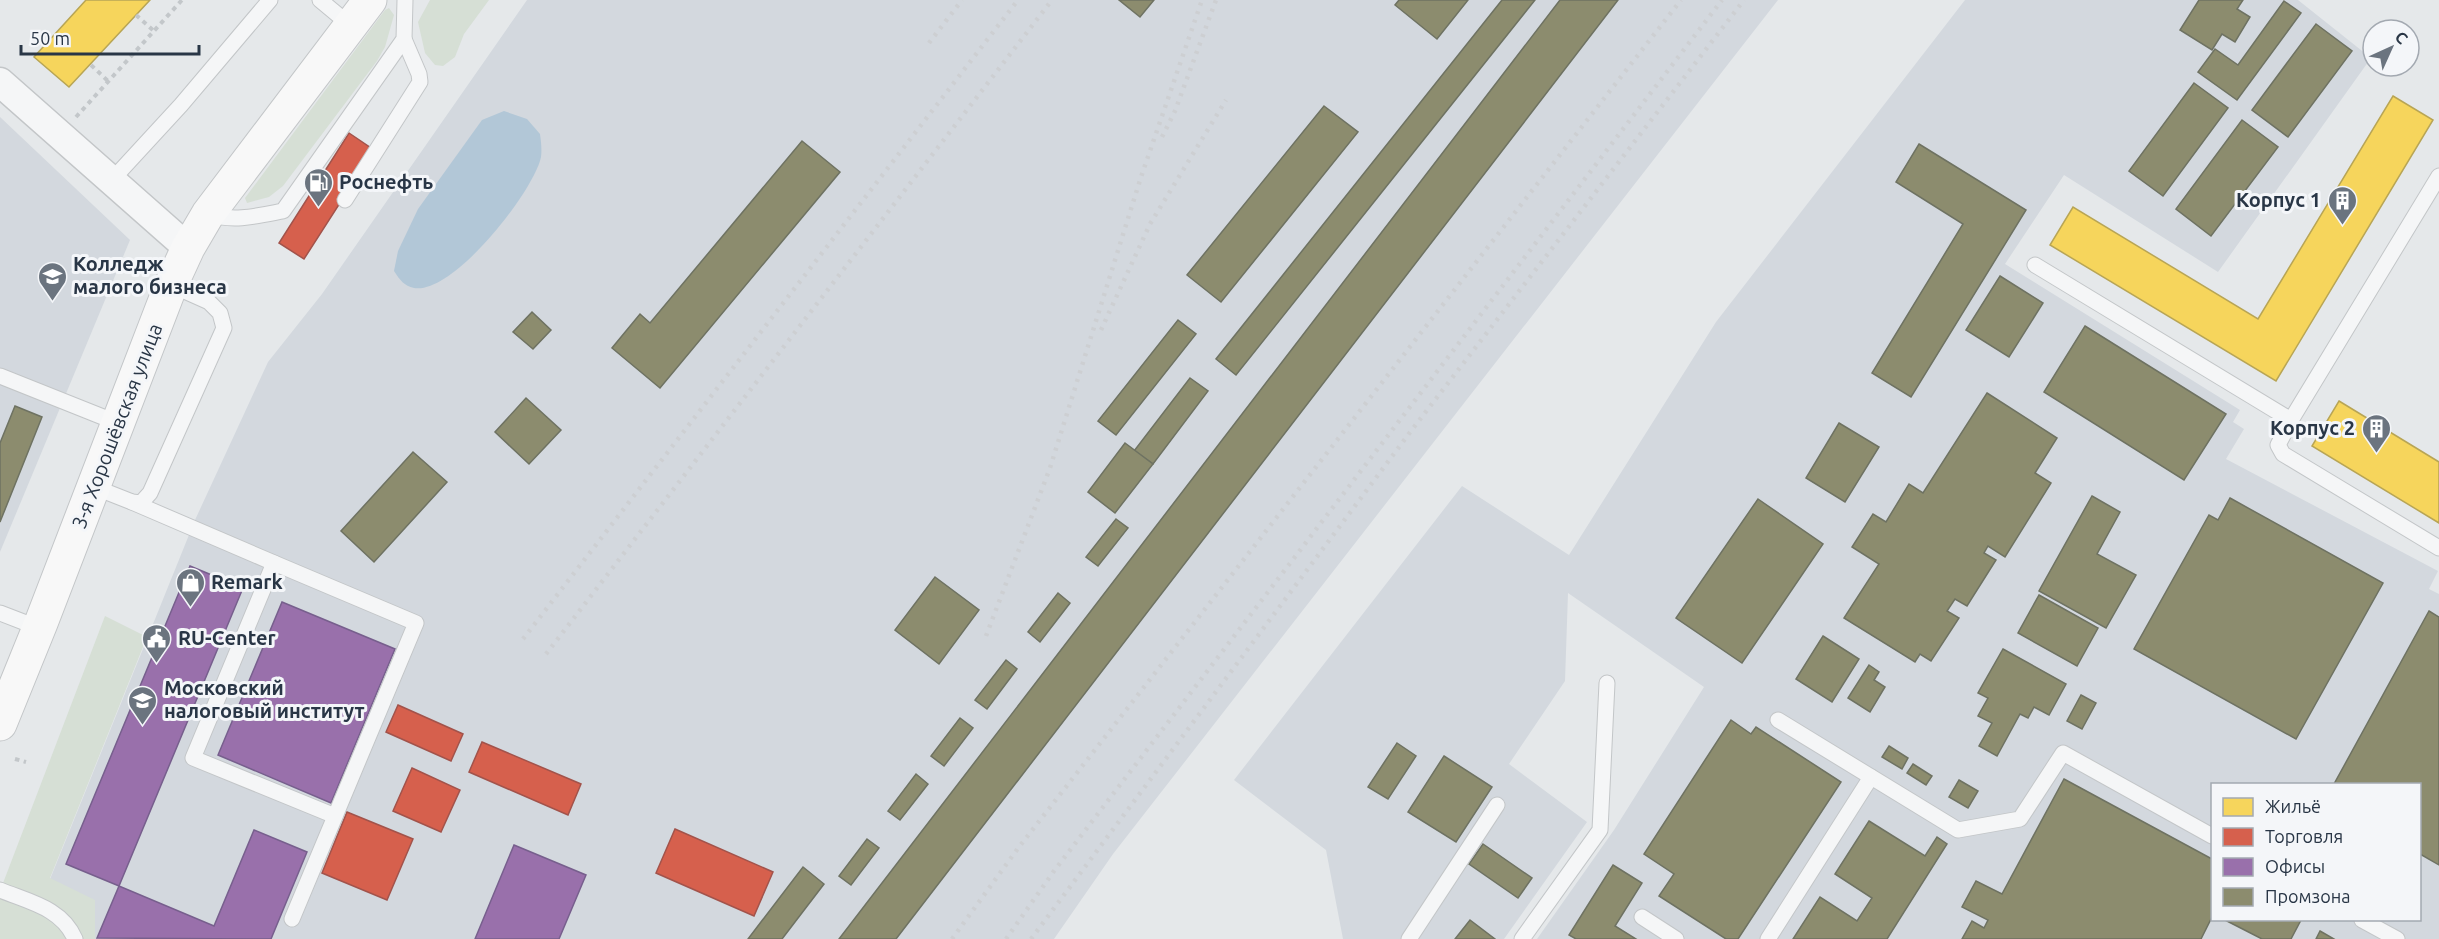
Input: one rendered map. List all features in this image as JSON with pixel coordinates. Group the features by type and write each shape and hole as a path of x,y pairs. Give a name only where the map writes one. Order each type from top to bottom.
{"street":[{"name":"3-я Хорошёвская улица","path":"0,724 171,285 188,248 208,214 360,12"},
{"path":"0,82 188,248"}],"lane":[{"path":"111,181 181,105 270,0"},
{"path":"320,0 360,12"},
{"path":"345,200 420,82 419,74 404,39 405,0"},
{"path":"208,214 225,220 283,211 404,39"},
{"path":"2439,176 2279,440 2279,450 2439,548"},
{"path":"2035,265 2291,420"},
{"path":"132,502 141,503 150,493 224,328 220,313 209,302 171,285"},
{"path":"0,376 118,423"},
{"path":"94,487 416,623 292,920"},
{"path":"274,563 193,758 335,816"},
{"path":"0,613 39,628"},
{"path":"1522,939 1600,830 1607,683"},
{"path":"1778,720 1958,830 2020,819 2063,753 2211,835"},
{"path":"1768,939 1871,777"},
{"path":"1409,939 1497,805"},
{"path":"0,890 57,914 69,926 75,939"},
{"path":"1642,917 1676,939"},
{"path":"2364,921 2397,939"}],"path":[{"path":"59,135 182,0"},
{"path":"136,15 154,31"},
{"path":"91,65 108,81"},
{"path":"15,759 26,762"}],"shaded area":[{"path":"430,0 489,0 464,34 455,57 443,66 435,65 425,53 418,22"},
{"path":"527,0 1778,0 1113,854 1054,939 82,939 34,919 195,520 268,362 322,294"},
{"path":"1965,0 2298,0 2361,50 2361,72 2218,272 2064,175 2005,264 2240,410 2233,422 2244,429 2226,459 2438,571 2429,589 2439,594 2439,939 1537,939 1614,830 1704,687 1568,593 1565,681 1509,764 1587,822 1504,939 1343,939 1326,850 1234,780 1462,486 1569,555 1716,322"},
{"path":"389,8 394,15 385,47 377,61 283,186 269,197 247,203 245,198 385,10"},
{"name":"Колледж малого бизнеса","path":"0,117 130,240 0,552"},
{"path":"105,616 147,637 50,878 95,900 95,939 0,939 0,891"}],"water":[{"path":"504,111 527,119 540,134 541,157 535,173 508,215 469,259 430,286 414,288 408,286 394,271 398,251 418,209 482,120"}],"building: Жильё":[{"path":"86,0 150,0 69,87 34,57"},
{"name":"Корпус 1","path":"2393,96 2433,120 2276,381 2050,245 2073,207 2258,319"},
{"name":"Корпус 2","path":"2339,401 2439,462 2439,523 2312,446"}],"building: Торговля":[{"path":"349,133 374,150 304,259 279,243"},
{"path":"398,705 463,734 451,761 386,732"},
{"path":"482,742 581,784 568,815 469,772"},
{"path":"412,768 460,790 441,832 393,811"},
{"path":"347,812 413,839 387,900 322,873"},
{"path":"675,829 773,872 754,916 656,873"}],"building: Офисы":[{"path":"190,566 243,588 119,886 66,864"},
{"path":"282,602 395,649 331,803 218,755"},
{"path":"254,830 307,852 271,939 97,938 119,886 214,926"},
{"path":"514,845 586,875 559,939 475,939"}],"building: Промзона":[{"path":"1119,0 1154,0 1140,17"},
{"path":"1399,0 1468,0 1437,39 1395,5"},
{"path":"1502,0 1535,0 1236,375 1216,359"},
{"path":"1560,0 1618,0 896,939 839,939"},
{"path":"2199,0 2243,0 2237,9 2250,17 2235,42 2222,34 2212,50 2180,30"},
{"path":"2284,1 2301,13 2237,100 2198,72 2215,49 2238,65"},
{"path":"2316,24 2352,51 2288,137 2252,110"},
{"path":"2194,83 2228,108 2163,196 2129,171"},
{"path":"1324,106 1358,132 1221,302 1187,275"},
{"path":"2242,120 2278,147 2211,236 2176,209"},
{"path":"802,141 840,172 660,388 612,348 640,314 650,323"},
{"path":"1919,144 2026,210 1911,397 1872,373 1963,224 1896,182"},
{"path":"2000,276 2043,303 2009,357 1966,330"},
{"path":"532,312 551,330 533,349 513,332"},
{"path":"1178,320 1196,334 1116,435 1098,421"},
{"path":"2085,326 2226,414 2184,480 2044,392"},
{"path":"1190,378 1208,391 1153,464 1134,451"},
{"path":"1987,393 2057,438 2035,473 2051,483 2005,557 1988,546 1984,553 1996,560 1967,606 1955,599 1947,611 1959,618 1931,661 1920,654 1915,662 1844,618 1879,564 1852,547 1873,514 1886,522 1909,484 1923,493"},
{"path":"526,398 561,430 529,464 495,432"},
{"path":"15,406 42,417 0,522 0,443"},
{"path":"1839,423 1879,447 1845,502 1806,478"},
{"path":"1125,443 1153,464 1115,513 1088,492"},
{"path":"413,452 447,482 374,562 341,531"},
{"path":"2092,496 2120,512 2097,554 2136,575 2106,628 2039,591"},
{"path":"2230,498 2383,583 2296,739 2134,649 2209,515 2218,520"},
{"path":"1758,499 1823,544 1742,663 1676,618"},
{"path":"1116,519 1128,528 1098,566 1086,557"},
{"path":"935,577 979,610 939,664 895,630"},
{"path":"1058,593 1070,603 1040,642 1028,632"},
{"path":"2039,595 2098,628 2077,666 2018,633"},
{"path":"2429,611 2439,617 2439,865 2421,855 2421,783 2335,783"},
{"path":"1823,636 1859,659 1832,702 1796,679"},
{"path":"2003,649 2066,684 2049,715 2034,707 2028,718 2020,714 1997,756 1979,746 1992,723 1978,716 1988,698 1978,693"},
{"path":"1006,660 1017,669 987,709 975,700"},
{"path":"1869,665 1879,672 1874,680 1885,687 1870,712 1848,698"},
{"path":"2081,695 2096,703 2082,729 2067,721"},
{"path":"960,718 973,728 944,766 931,756"},
{"path":"1731,720 1751,734 1756,727 1841,782 1738,939 1726,939 1659,896 1674,874 1644,854"},
{"path":"1397,743 1416,756 1388,799 1368,787"},
{"path":"1889,746 1908,758 1902,769 1882,757"},
{"path":"1444,756 1492,787 1456,842 1408,812"},
{"path":"1913,764 1932,776 1926,785 1907,773"},
{"path":"916,774 928,784 900,820 888,811"},
{"path":"2064,779 2211,858 2211,919 2201,939 1962,939 1972,921 1984,928 1988,920 1962,907 1976,881 2002,894"},
{"path":"1959,780 1978,791 1968,808 1949,797"},
{"path":"1869,821 1925,856 1937,837 1947,844 1887,939 1793,939 1820,897 1857,921 1872,898 1835,874"},
{"path":"867,839 879,848 851,885 839,876"},
{"path":"1483,844 1532,878 1518,898 1469,864"},
{"path":"1613,865 1642,883 1615,926 1636,939 1576,939 1569,935"},
{"path":"803,867 824,884 782,939 748,939"},
{"path":"1470,920 1495,939 1455,939"},
{"path":"2227,921 2300,921 2291,939 2262,939"},
{"path":"2320,931 2334,939 2316,939"}],"railway":[{"path":"929,43 962,0"},
{"path":"523,639 1018,0"},
{"path":"546,654 1052,0"},
{"path":"986,636 1050,468 1141,177 1202,0"},
{"path":"1162,137 1175,111 1216,0"},
{"path":"952,939 1019,847 1681,0"},
{"path":"1006,939 1054,871 1722,0"},
{"path":"1031,939 1411,431 1744,0"},
{"path":"1101,330 1150,224 1226,100"}],"place":[{"name":"Роснефть","path":"318,208"},
{"name":"Корпус 1","path":"2342,226"},
{"name":"Колледж малого бизнеса","path":"52,302"},
{"name":"Корпус 2","path":"2376,454"},
{"name":"Remark","path":"190,608"},
{"name":"RU-Center","path":"157,664"},
{"name":"Московский налоговый институт","path":"143,726"}]}
